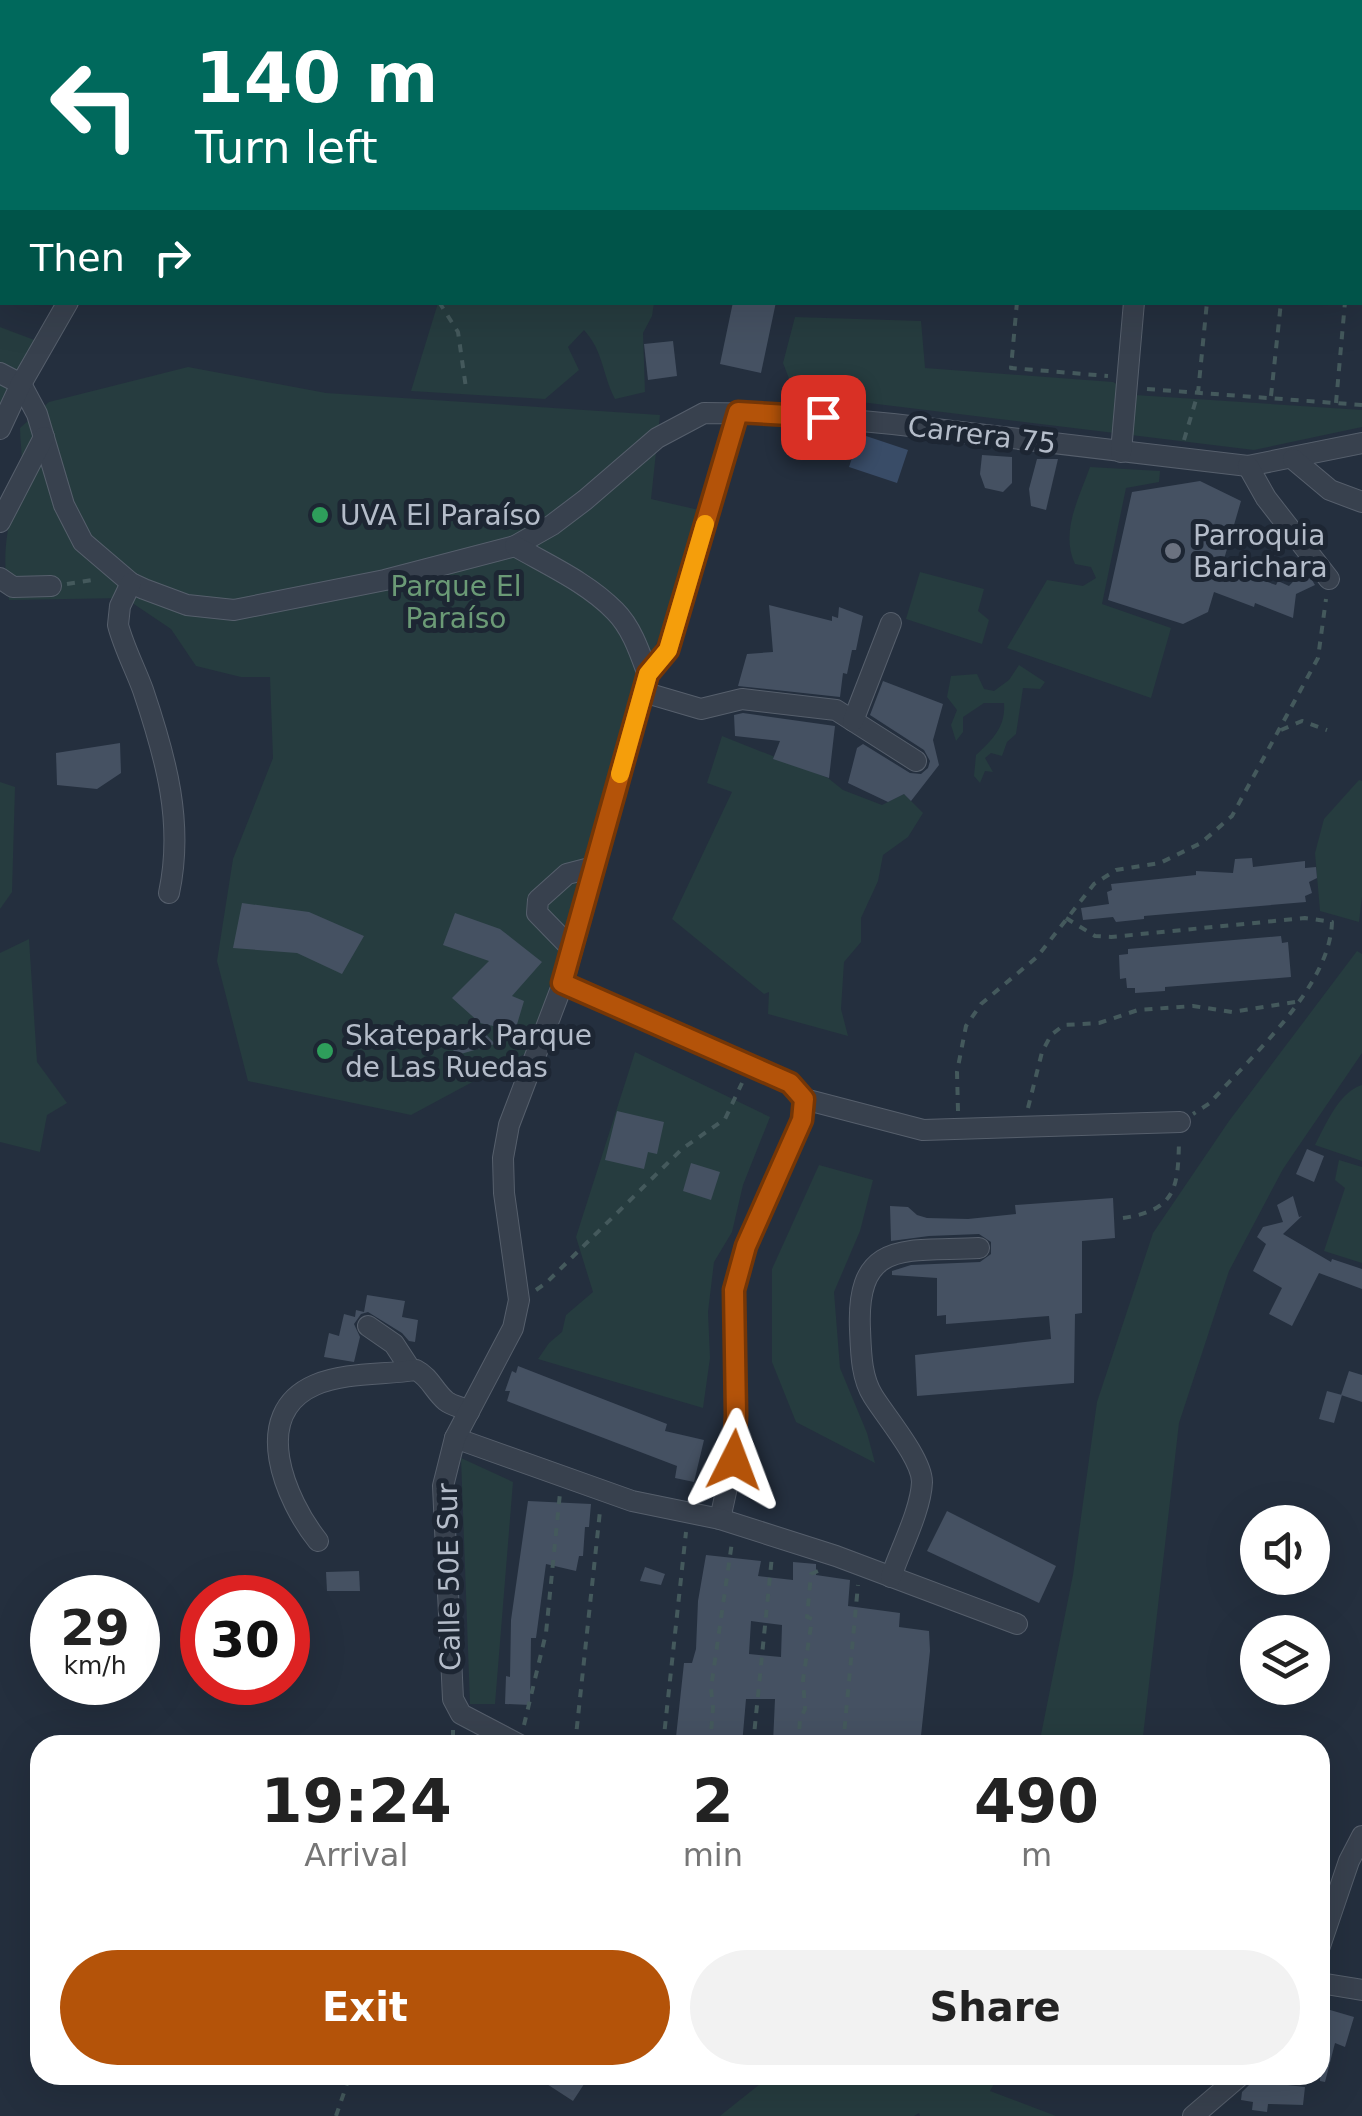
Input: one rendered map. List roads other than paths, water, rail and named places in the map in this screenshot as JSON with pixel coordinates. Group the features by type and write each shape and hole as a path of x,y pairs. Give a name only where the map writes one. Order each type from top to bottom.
{"street":[{"path":"0,429 66,305"},
{"path":"1121,452 1134,305"},
{"path":"0,373 21,384"},
{"name":"Carrera 75","path":"21,384 37,414 64,504 83,542 126,579 188,605 234,610 385,580 514,546 552,525 657,438 704,413 892,424 1248,466 1362,443"},
{"name":"Calle 50E Sur","path":"498,1735 462,1714 453,1699 443,1486 456,1438 513,1328 519,1300 504,1194 503,1158 509,1125 562,983 646,683 668,650 738,412"},
{"path":"0,522 44,437"},
{"path":"1293,459 1330,490 1362,502"},
{"path":"1248,466 1266,498 1329,580"},
{"path":"514,546 616,612 634,639 646,683 701,708 742,699 836,710 916,760"},
{"path":"0,578 13,587 51,586"},
{"path":"126,579 118,625 158,739 176,823 169,894"},
{"path":"853,721 892,624"},
{"path":"572,949 537,913 538,900 567,874 594,866"},
{"path":"562,983 790,1083 804,1099 922,1130 1180,1122"},
{"path":"728,1522 736,1415 734,1290 746,1246 802,1120 804,1099"},
{"path":"891,1577 922,1479 915,1461 870,1391 861,1362 859,1306 866,1276 877,1260 896,1253 979,1248"},
{"path":"368,1326 394,1344 411,1370"},
{"path":"318,1541 294,1503 279,1462 278,1434 284,1418 312,1386 416,1370 427,1376 448,1402 469,1412"},
{"path":"456,1438 603,1492 728,1522 824,1552 1017,1624"},
{"path":"1330,1917 1362,1836"},
{"path":"1330,1985 1362,1990"},
{"path":"1193,2116 1229,2085"}],"water":[{"path":"860,434 908,450 897,483 849,467"}],"place":[{"name":"UVA El Paraíso","path":"320,515"},
{"name":"Parroquia Barichara","path":"1173,551"},
{"name":"Skatepark Parque de Las Ruedas","path":"325,1051"}],"park label":[{"name":"Parque El Paraíso","path":"456,602"}]}
